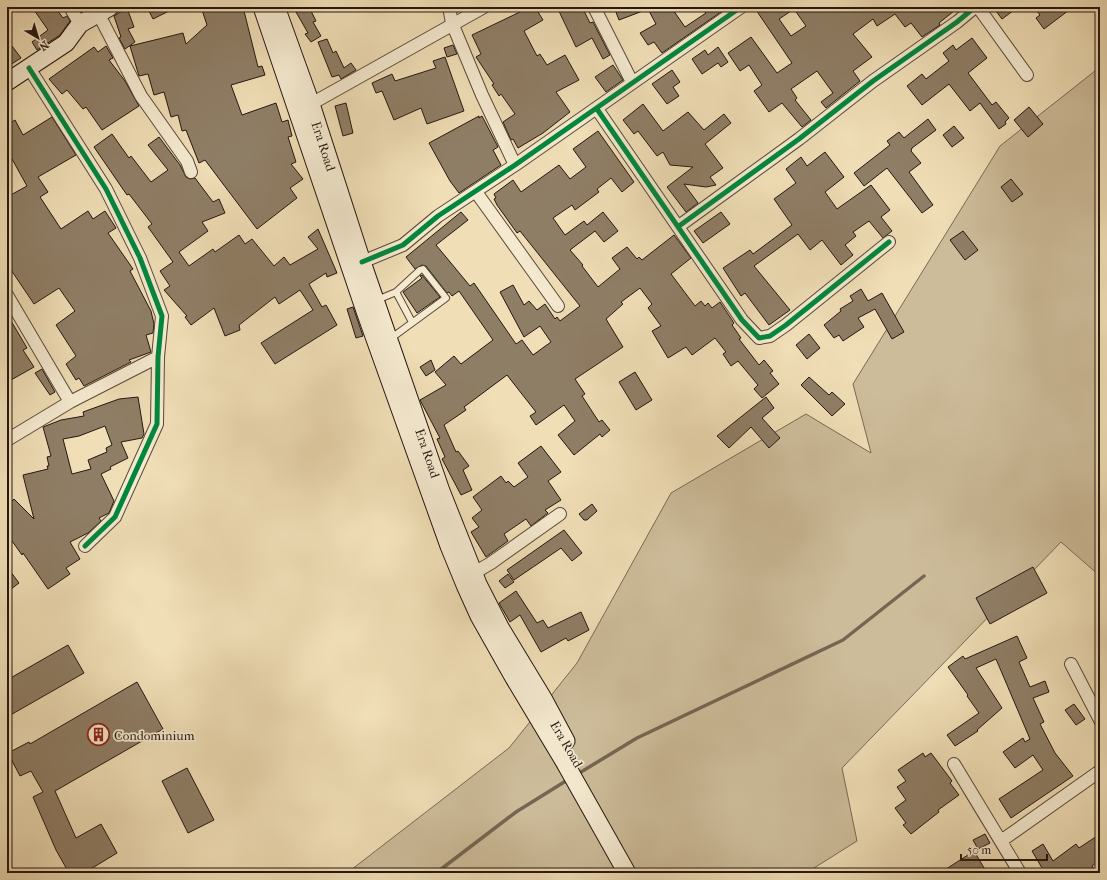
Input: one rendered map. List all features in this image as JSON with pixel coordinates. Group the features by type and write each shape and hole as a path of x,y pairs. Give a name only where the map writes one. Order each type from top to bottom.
{"main road":[{"path":"262,7 366,314 449,546 479,616 514,678 570,760"},
{"name":"Era Road","path":"276,7 311,104 362,262 441,491 474,573 501,629 570,760 638,873"},
{"path":"7,82 66,43 80,24 104,10"},
{"path":"583,782 627,873"}],"street":[{"path":"70,7 80,24"},
{"path":"449,7 452,23 482,95 515,165"},
{"path":"311,104 452,23 484,7"},
{"path":"594,7 632,82"},
{"path":"362,262 403,244 438,216 476,192 597,109 632,82 741,7"},
{"path":"679,226 976,7 1027,75"},
{"path":"104,10 141,96 188,160 191,172"},
{"path":"29,68 106,189 140,258 162,316 158,357 157,424 115,517 85,546"},
{"path":"597,109 679,226 742,320 759,338 770,336 786,325 889,242"},
{"path":"476,192 558,306"},
{"path":"7,295 70,402"},
{"path":"7,440 70,402 158,357"},
{"path":"474,573 491,563 560,514"},
{"path":"1071,664 1100,720"},
{"path":"954,764 1020,873"},
{"path":"1001,841 1100,771"}],"lane":[{"path":"376,301 396,292 423,269 445,295 446,298 444,301 412,322 389,340"},
{"path":"396,292 412,322"}],"shaded area":[{"path":"1100,67 1100,576 1061,542 842,768 857,841 806,873 347,873 509,748 577,663 671,493 806,414 871,453 853,384 1000,146"}],"building":[{"path":"32,7 55,7 63,18 67,16 70,21 60,35 37,50 32,42 48,30"},
{"path":"147,7 177,7 153,19"},
{"path":"201,7 243,7 258,67 262,66 265,75 231,85 242,115 276,103 282,122 288,120 292,136 288,137 296,162 291,164 303,179 290,188 297,198 257,229 205,160 199,163 186,130 182,131 178,115 171,117 164,92 154,95 148,74 139,76 130,46 183,33 186,44 207,25"},
{"path":"304,7 309,7 316,21 313,22 321,36 311,42 305,34 308,33 296,12"},
{"path":"519,7 535,7 543,20 524,31 537,56 540,54 547,65 565,55 579,80 556,92 570,112 543,133 518,148 513,139 511,140 503,122 515,114 501,94 499,96 492,85 494,84 476,57 481,54 472,35 522,11"},
{"path":"557,7 582,7 590,23 593,22 610,55 603,59 592,38 576,47"},
{"path":"614,7 671,7 685,27 706,13 702,7 728,7 662,53 654,42 648,45 640,33 656,24 648,9 619,20"},
{"path":"754,7 959,7 939,23 940,25 922,37 911,23 905,27 895,14 877,26 873,19 853,34 872,57 853,71 860,81 826,108 821,102 833,93 817,71 791,89 797,98 795,100 811,120 802,127 782,103 769,112 754,91 762,85 749,65 740,71 728,53 751,37 777,73 792,63","holes":["794,9 806,26 791,36 779,19"]},
{"path":"993,7 1018,7 1002,19"},
{"path":"1034,7 1073,7 1044,29 1036,18 1040,15"},
{"path":"127,8 134,27 128,29 135,42 125,49 119,38 121,37 114,16"},
{"path":"972,38 987,58 968,73 992,105 996,102 1009,118 1005,122 1006,124 999,129 980,103 970,111 949,84 922,105 907,86 922,74 926,79 949,61 943,53 953,45 956,50"},
{"path":"327,39 333,53 336,51 344,68 351,63 356,70 341,79 339,75 332,77 318,42"},
{"path":"453,45 457,54 447,57 444,48"},
{"path":"12,46 21,58 7,67 7,50"},
{"path":"106,46 113,58 109,60 125,81 139,106 102,130 86,107 83,109 67,90 62,94 49,79 94,47 98,52"},
{"path":"718,47 728,62 721,67 718,63 702,74 692,59 705,50 708,55"},
{"path":"445,57 464,111 427,124 421,108 394,120 382,91 376,93 372,83 392,74 395,81 436,68 433,61"},
{"path":"613,65 623,80 606,92 595,77"},
{"path":"672,70 680,82 673,87 679,96 667,104 652,84"},
{"path":"346,103 353,133 343,136 335,106"},
{"path":"643,104 663,131 688,112 704,130 724,114 731,123 705,144 723,168 710,177 716,185 706,187 684,184 698,203 686,212 667,187 693,167 670,165 663,152 657,156 638,131 634,134 623,120"},
{"path":"1029,107 1043,124 1028,137 1014,120"},
{"path":"479,116 479,118 482,116 498,147 493,150 501,165 459,193 450,181 429,143"},
{"path":"52,117 76,155 38,177 48,192 40,197 61,229 88,211 93,219 105,211 116,228 108,233 133,269 130,271 151,311 154,324 153,333 146,335 151,352 129,360 131,362 84,386 79,378 76,380 66,364 76,356 56,325 75,311 59,288 34,304 7,264 7,197 27,186 7,150 7,125 15,120 23,135"},
{"path":"928,119 936,130 912,148 911,151 921,163 909,172 933,205 922,213 887,168 864,186 854,173 890,145 887,141 899,132 904,138"},
{"path":"954,126 964,138 952,147 943,135"},
{"path":"598,131 634,182 622,192 611,178 597,189 599,192 575,210 572,205 553,218 565,235 584,221 587,225 603,212 618,231 604,242 595,231 570,250 583,265 582,266 598,287 620,269 612,258 627,247 637,259 639,257 642,260 674,235 691,258 671,274 695,306 701,301 705,306 708,303 712,308 720,302 734,323 732,325 741,338 739,339 759,365 764,360 773,371 770,373 779,384 762,398 754,389 758,385 738,361 731,366 723,354 726,352 715,338 692,355 686,347 668,358 652,331 661,326 648,308 652,304 640,288 621,302 623,304 606,319 623,347 575,379 585,394 582,396 599,422 602,420 610,430 602,437 600,434 574,455 558,435 575,421 564,405 536,425 530,416 536,412 507,375 464,407 466,410 444,425 456,452 458,451 469,466 463,470 472,490 461,495 442,459 445,457 437,439 440,438 420,400 446,385 435,372 454,356 461,364 493,340 459,291 452,296 449,292 447,293 426,266 422,265 415,269 406,257 461,212 468,220 436,245 470,286 474,283 516,344 522,340 533,355 551,342 540,326 524,337 500,292 513,285 524,305 529,301 537,310 545,304 555,319 557,317 560,321 580,306 520,231 517,233 497,205 494,199 496,198 494,194 513,180 521,192 559,165 570,179 586,167 573,149"},
{"path":"112,134 129,158 131,156 151,182 168,170 148,145 159,137 180,165 186,177 190,179 195,178 213,202 219,199 225,213 202,222 208,231 179,252 189,266 213,249 215,252 239,235 245,244 252,239 274,266 284,257 290,265 318,249 308,237 318,229 337,273 327,277 326,273 309,284 322,307 326,305 337,325 275,364 261,343 313,310 300,290 279,304 275,297 239,325 240,330 225,336 214,308 191,325 185,317 187,316 164,290 170,286 160,271 173,262 148,227 152,224 129,194 127,195 94,147"},
{"path":"825,152 844,177 825,192 837,209 871,185 890,210 881,217 892,231 883,238 869,221 853,232 856,236 845,245 853,255 841,265 822,240 810,250 798,234 754,266 790,310 769,325 745,293 741,296 723,268 750,250 753,254 792,225 774,199 796,183 786,169 801,157 807,166"},
{"path":"1011,179 1023,194 1012,202 1001,187"},
{"path":"721,212 730,224 703,243 694,231"},
{"path":"963,231 978,250 965,260 950,240"},
{"path":"422,275 440,297 417,313 403,292 422,278 420,276"},
{"path":"861,289 868,301 882,293 904,332 892,339 875,309 858,318 864,327 843,341 839,335 834,338 824,325 841,311 840,309 853,301 850,296"},
{"path":"353,307 363,336 356,338 347,309"},
{"path":"7,314 27,348 23,350 34,367 11,380 7,373"},
{"path":"809,334 820,348 807,359 796,345"},
{"path":"431,360 435,370 426,376 420,367"},
{"path":"42,369 55,392 50,395 35,373"},
{"path":"635,372 652,400 636,410 619,382"},
{"path":"809,377 829,395 832,392 845,404 832,416 801,385"},
{"path":"138,397 144,434 142,438 121,442 128,458 110,467 111,469 101,474 114,501 109,513 99,518 101,521 88,533 70,542 80,559 66,568 70,574 48,589 23,553 22,555 12,541 7,545 7,506 14,499 34,519 23,475 48,469 47,466 49,466 47,457 51,456 43,427 61,420 84,416 83,412 119,399","holes":["105,426 112,445 106,448 107,452 88,460 91,469 72,474 63,439 79,436"]},
{"path":"766,397 774,408 762,418 780,438 769,448 751,427 729,448 717,436"},
{"path":"541,446 561,472 548,481 561,500 545,510 548,513 531,526 526,519 504,534 508,541 486,557 471,532 479,527 472,518 482,510 473,497 501,476 506,483 508,481 514,487 528,477 518,463"},
{"path":"592,504 597,511 587,520 584,520 579,514"},
{"path":"564,530 582,553 572,561 561,548 514,580 507,570"},
{"path":"7,567 19,583 7,592"},
{"path":"1033,567 1047,593 990,624 976,598"},
{"path":"508,574 514,582 505,588 499,581"},
{"path":"516,591 537,623 543,620 548,628 581,612 589,630 568,641 566,638 541,652 520,615 510,622 499,603"},
{"path":"1017,636 1027,658 1019,662 1030,687 1045,681 1049,692 1033,698 1044,722 1040,724 1055,753 1073,776 1011,818 999,799 1043,770 1033,755 1015,768 1003,752 1023,738 1025,742 1030,739 996,659 976,668 1002,708 977,730 978,731 955,746 947,735 979,713 948,667 963,656 965,659"},
{"path":"68,645 84,673 7,717 7,680"},
{"name":"Condominium","path":"137,682 163,729 55,791 76,838 101,824 117,853 84,873 69,873 56,850 33,797 43,792 31,771 20,776 8,753 29,742 30,744"},
{"path":"1074,704 1085,719 1076,725 1065,710"},
{"path":"923,753 925,757 931,753 952,781 950,783 959,795 938,810 939,812 911,834 903,825 906,823 895,808 906,800 897,787 906,781 898,770"},
{"path":"187,768 214,820 188,833 162,781"},
{"path":"985,834 990,843 978,849 973,840"},
{"path":"1100,834 1100,860 1092,866 1094,869 1088,873 1045,873 1032,851 1043,844 1053,861 1076,844 1079,848"},
{"path":"974,851 987,873 940,873"}],"waterway":[{"path":"576,775 637,738 843,640 924,576"},
{"path":"436,873 516,812 569,779"}],"cycle path":[{"path":"362,262 403,245 438,216 515,165 741,7"},
{"path":"679,226 799,139 873,81 957,22 975,7"},
{"path":"29,68 106,189 140,258 162,316 158,357 157,424 115,517 85,546"},
{"path":"597,109 742,320 759,338 770,336 786,325 889,242"}],"place":[{"name":"Condominium","path":"98,735"}]}
